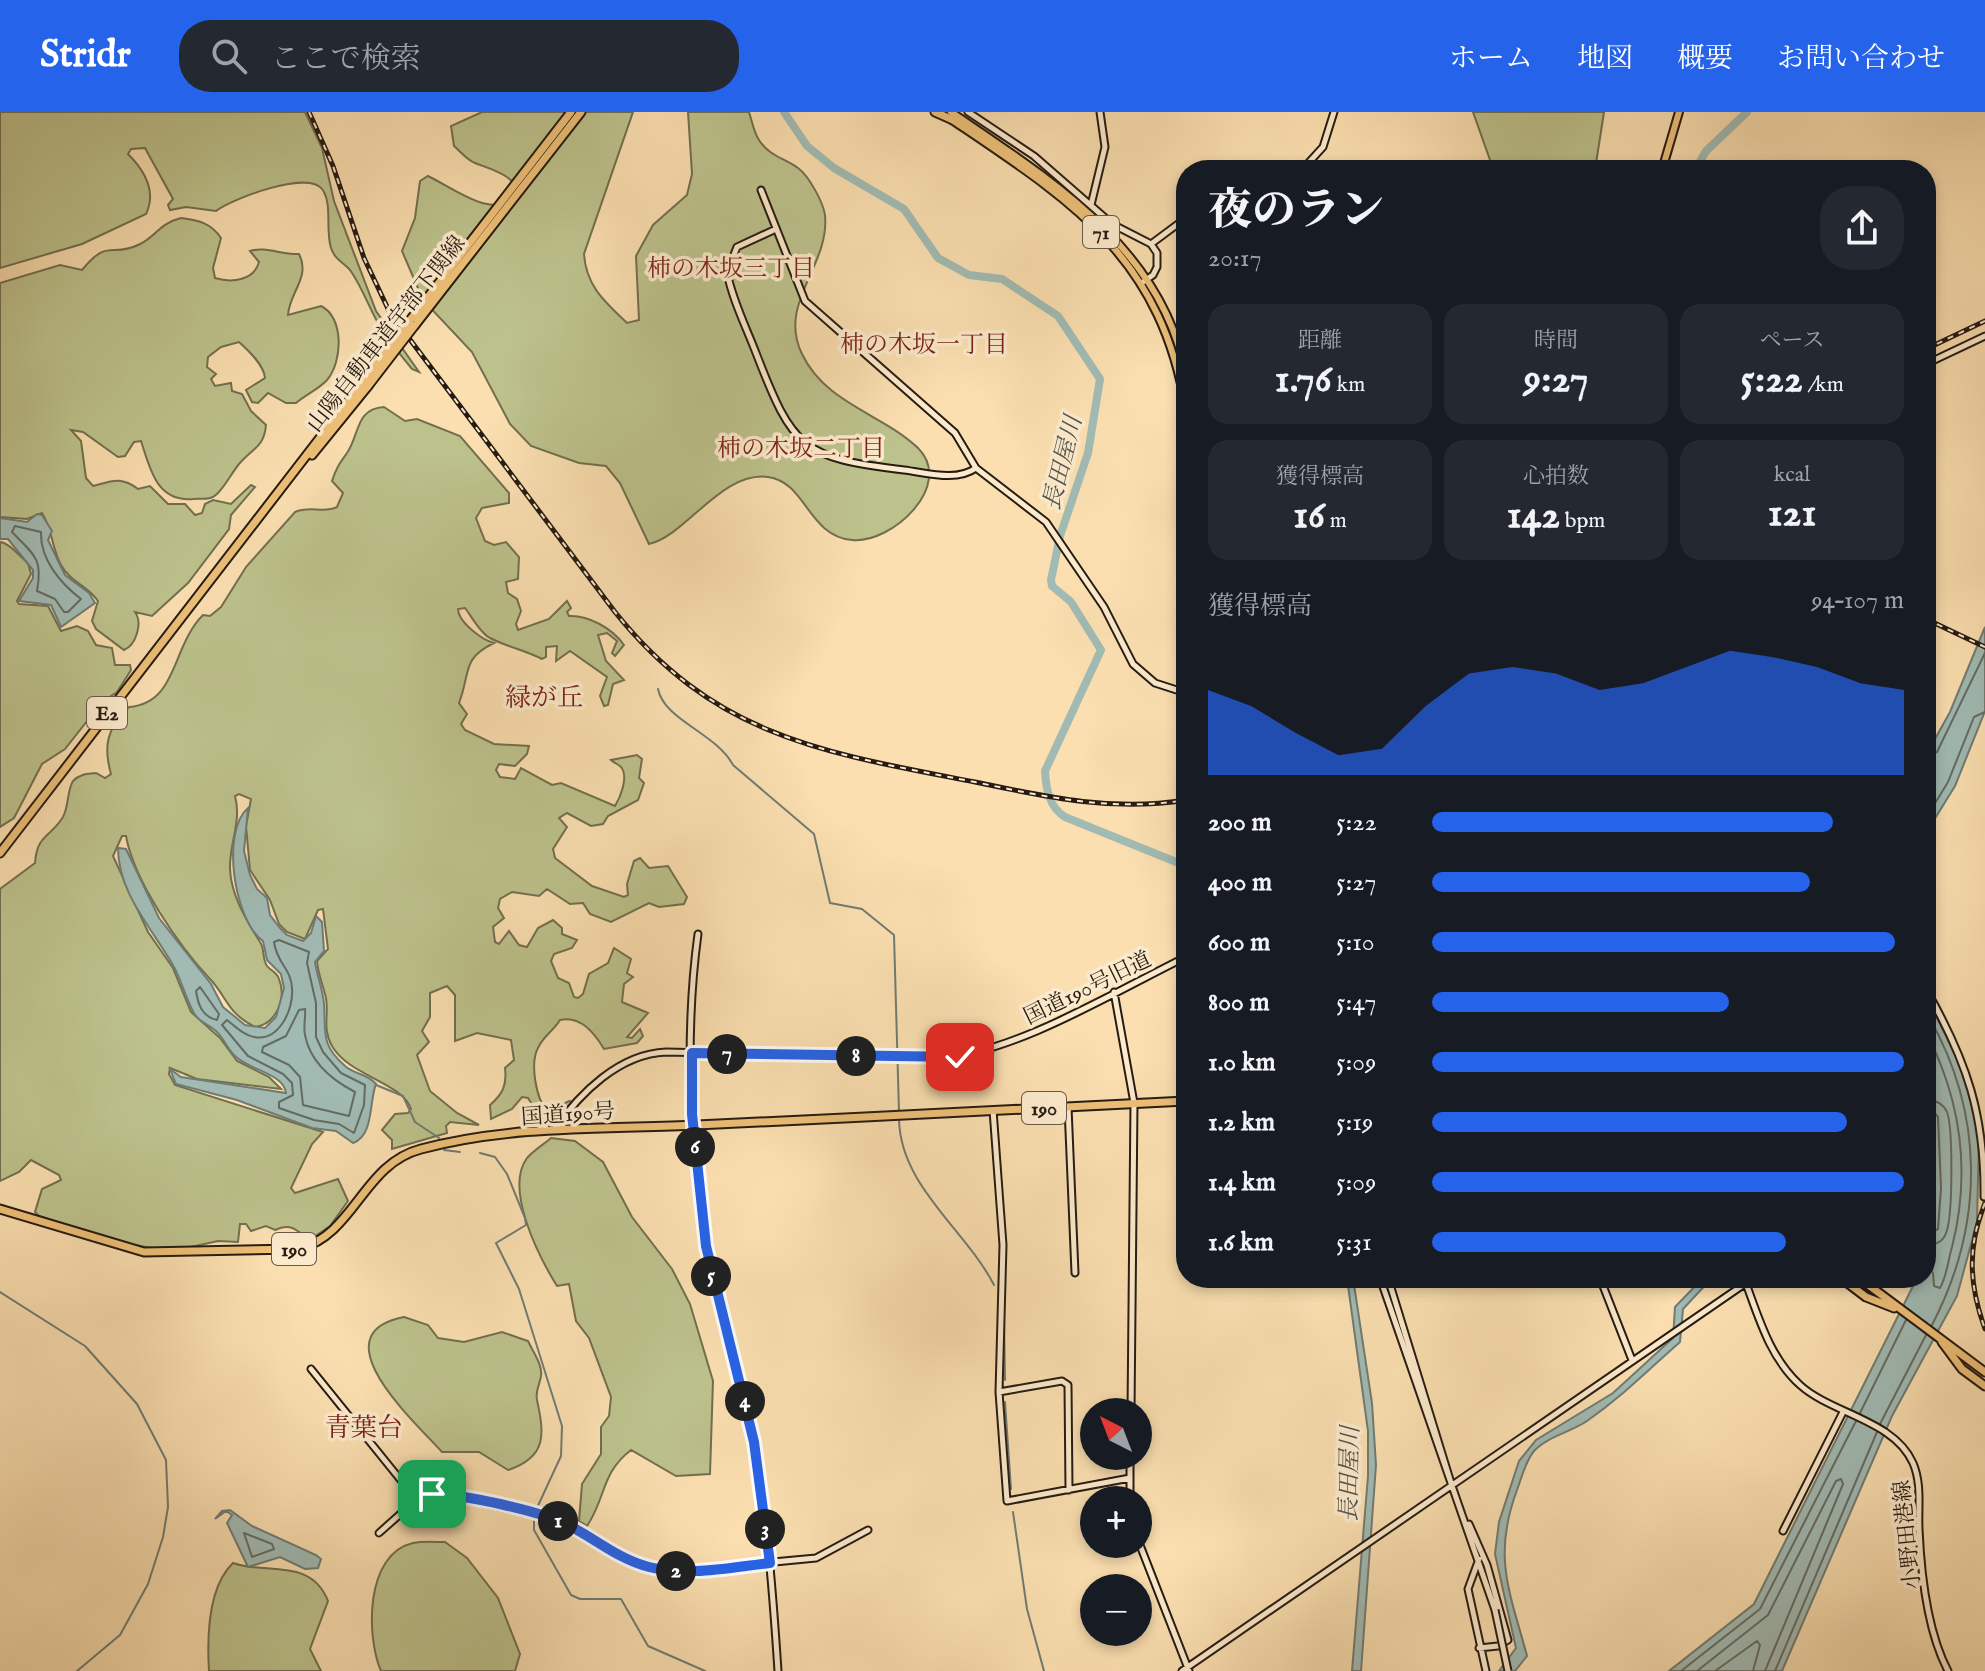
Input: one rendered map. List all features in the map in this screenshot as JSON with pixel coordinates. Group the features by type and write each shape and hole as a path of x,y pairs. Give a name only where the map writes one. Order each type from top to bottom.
{"highway":[{"name":"山陽自動車道宇部下関線","path":"0,853 214,574 366,384 571,112"},
{"name":"山陽自動車道宇部下関線","path":"413,322 581,112"},
{"path":"935,112 952,116"},
{"name":"国道190号","path":"0,1209 144,1252 299,1249 328,1237 376,1176 407,1153 433,1146 553,1130 1176,1101"},
{"path":"1855,1288 1873,1301 1896,1309"},
{"path":"1871,1288 1984,1371"},
{"path":"1941,1340 1956,1362 1985,1386"}],"main road":[{"name":"71","path":"941,112 952,116 1077,208 1144,281 1169,323 1176,345"},
{"path":"1665,160 1679,112"},
{"name":"71","path":"1144,281 1170,344 1176,369"}],"street":[{"path":"968,112 1034,156 1112,224 1151,244 1158,263 1153,275 1144,281"},
{"path":"1091,206 1105,147 1100,112"},
{"path":"1311,160 1323,147 1334,112"},
{"path":"761,190 805,301 955,433 976,468 1040,516 1057,534 1104,607 1133,664 1155,683 1176,690"},
{"path":"1151,244 1176,225"},
{"path":"776,229 737,247 727,272 776,405 794,434 813,450 842,462 957,476 976,468"},
{"path":"1936,359 1985,336"},
{"path":"698,934 692,1053 694,1125 706,1246 754,1442 770,1563 778,1671"},
{"name":"国道190号旧道","path":"553,1130 602,1079 625,1062 652,1053 960,1057 1008,1043 1176,962"},
{"path":"1114,992 1134,1103 1131,1398"},
{"path":"1936,1009 1972,1083 1981,1125 1984,1197"},
{"path":"1068,1107 1075,1273"},
{"path":"993,1110 1003,1245 999,1392 1007,1501 1130,1478"},
{"path":"1383,1288 1479,1559 1495,1610 1508,1671"},
{"path":"1391,1288 1447,1460 1452,1488"},
{"path":"1604,1288 1632,1360"},
{"path":"1145,1558 1186,1670 1452,1488 1734,1288"},
{"name":"小野田港線","path":"1748,1288 1766,1336 1782,1366 1804,1388 1887,1434 1904,1449 1917,1474 1923,1568 1937,1642 1948,1671"},
{"path":"311,1369 416,1500"},
{"path":"999,1392 1062,1381 1068,1385 1069,1490"},
{"path":"1783,1531 1845,1413"},
{"path":"1130,1470 1130,1486"},
{"path":"379,1533 416,1500 443,1495 550,1518 573,1527 622,1558 663,1570 697,1571 816,1558 868,1530"},
{"path":"1461,1514 1487,1565 1508,1640 1498,1646 1479,1648"},
{"path":"1479,1559 1467,1584 1486,1671"}],"green space":[{"path":"0,112 305,112 322,148 334,201 376,311 419,372 412,369 385,335 355,277 333,252 329,241 327,202 322,189 314,184 286,184 269,188 216,211 186,207 170,210 168,205 173,199 145,148 131,149 128,154 144,174 149,189 146,214 82,244 0,268"},
{"path":"482,112 633,112 584,254 593,284 627,323 639,320 636,256 653,225 687,195 692,174 688,112 749,112 763,145 802,172 815,190 825,215 820,251 796,318 796,335 802,354 825,385 918,448 927,463 929,479 914,509 884,533 868,539 852,540 826,529 791,488 781,481 768,477 751,478 719,493 677,529 649,544 620,483 606,466 579,463 531,446 510,424 472,352 423,300 402,251 415,218 420,181 428,176 485,204 509,203 520,197 509,178 472,162 454,146 451,126"},
{"path":"1473,112 1604,112 1597,160 1490,160"},
{"path":"181,218 204,223 221,238 213,268 215,278 235,280 247,277 259,262 250,251 299,254 301,278 288,315 321,306 334,320 338,351 327,380 296,403 286,403 268,393 258,403 252,402 246,390 265,378 264,373 255,358 239,342 221,347 208,357 207,367 216,374 211,379 215,386 231,383 232,391 242,394 251,411 266,425 260,443 212,498 181,498 163,489 156,481 141,441 134,442 125,456 118,457 83,432 71,430 81,441 86,478 93,486 116,481 126,482 138,489 150,486 168,504 185,504 195,515 202,513 205,504 213,500 231,504 251,485 255,487 231,515 229,529 188,583 152,616 135,612 137,633 132,644 124,650 96,629 92,621 98,601 61,565 42,513 27,519 0,517 0,283 60,265 82,270 98,254 138,245"},
{"path":"384,407 405,421 417,419 460,436 509,493 509,503 482,508 476,518 485,541 494,545 506,542 519,557 518,579 506,582 508,593 517,599 521,611 516,624 518,630 549,619 567,601 571,608 567,612 569,616 599,624 624,645 615,656 612,653 617,641 607,633 598,635 606,661 624,680 613,684 608,705 604,706 600,696 607,677 570,651 556,661 557,646 546,647 546,657 542,659 486,636 465,608 458,609 472,630 494,643 476,655 469,667 459,703 467,714 461,724 465,730 494,744 529,746 527,754 515,766 499,764 496,770 500,777 515,779 521,768 552,785 561,783 615,806 624,776 621,767 611,760 637,755 642,759 639,778 644,783 638,800 608,816 603,824 591,826 567,813 559,818 567,827 553,849 555,858 592,886 624,897 628,895 627,884 634,861 640,858 649,868 668,866 687,897 684,904 659,907 649,903 611,922 590,914 583,903 570,904 547,889 539,896 512,892 500,899 498,908 504,918 493,927 495,942 499,944 509,931 519,945 527,947 538,928 553,920 562,928 562,934 577,940 572,948 554,954 551,961 558,978 569,983 574,997 578,998 583,994 589,974 608,963 614,948 631,959 627,973 633,977 624,984 622,1002 648,1013 627,1037 632,1038 640,1029 643,1036 637,1043 604,1049 581,1023 560,1020 541,1042 536,1053 535,1080 540,1099 548,1112 569,1101 574,1102 554,1118 536,1121 537,1112 528,1098 522,1097 512,1109 491,1119 490,1105 503,1089 505,1068 514,1060 511,1040 477,1033 455,1041 455,995 447,986 430,993 430,1017 422,1031 429,1042 417,1055 430,1091 457,1113 479,1125 450,1122 446,1126 447,1133 392,1149 392,1140 382,1130 395,1114 408,1113 411,1109 397,1092 350,1065 332,1046 327,1034 326,998 317,961 328,949 323,909 318,910 305,939 287,932 279,924 270,900 250,870 246,826 251,799 239,794 235,796 237,814 230,860 233,889 240,908 262,945 265,963 277,975 282,995 274,1016 262,1025 255,1027 233,1010 172,931 138,873 126,836 122,836 113,856 148,932 173,968 191,1012 220,1038 237,1061 269,1077 281,1089 197,1079 170,1068 169,1074 175,1085 323,1132 312,1144 291,1188 295,1193 338,1179 348,1201 330,1226 311,1239 291,1228 275,1230 266,1226 251,1231 246,1224 240,1224 238,1242 218,1241 177,1250 117,1242 39,1216 35,1212 42,1189 61,1180 59,1175 31,1160 19,1172 0,1181 0,889 35,863 42,841 63,817 73,781 87,774 96,773 105,778 111,774 107,746 116,722 129,707 145,703 166,685 185,642 203,615 210,616 221,607 246,567 295,512 337,507 343,493 332,481 337,469 363,417"},
{"path":"0,542 28,563 31,574 17,601 19,604 48,606 61,631 77,626 88,631 96,645 112,648 115,665 130,665 131,670 117,692 102,702 65,749 42,764 14,818 0,827"},
{"path":"551,1138 575,1141 603,1162 632,1217 672,1269 690,1304 713,1381 710,1474 676,1476 631,1450 614,1468 587,1526 579,1521 582,1484 601,1454 601,1427 609,1416 611,1397 589,1338 576,1321 569,1284 557,1286 541,1258 527,1223 519,1187 527,1158"},
{"path":"404,1317 428,1325 438,1338 464,1342 502,1332 528,1341 541,1372 537,1391 540,1442 530,1458 508,1470 479,1452 442,1452 412,1421 380,1380 371,1359 369,1341 380,1326"},
{"path":"445,1542 467,1558 498,1598 520,1654 515,1671 381,1671 376,1656 372,1618 378,1579 397,1550 413,1543"},
{"path":"233,1563 299,1573 320,1587 328,1601 310,1649 321,1671 209,1671 209,1629 214,1599 218,1585"}],"water":[{"path":"37,514 42,515 52,531 48,540 65,575 89,593 95,603 61,627 51,605 19,601 33,578 33,570 8,539 0,539 0,518 27,522"},
{"path":"1985,627 1985,711 1955,786 1936,817 1936,737 1950,712"},
{"path":"248,808 244,851 250,875 257,889 267,898 270,915 287,935 303,941 311,933 316,916 322,922 324,951 315,962 331,1051 345,1066 376,1084 368,1126 360,1139 353,1143 336,1131 312,1128 237,1100 176,1084 170,1069 181,1077 286,1093 279,1081 240,1060 218,1033 196,1016 174,967 130,896 120,865 118,848 126,849 159,918 211,984 223,1007 245,1025 265,1028 276,1017 284,988 281,974 267,960 263,941 245,916 234,876 235,836 239,820"},
{"path":"1936,1016 1968,1080 1979,1136 1977,1222 1957,1296 1892,1416 1782,1671 1669,1671 1754,1604 1912,1288 1936,1288"},
{"path":"1348,1288 1355,1288 1372,1403 1376,1465 1361,1671 1352,1671 1368,1476 1368,1431"},
{"path":"1693,1288 1703,1288 1683,1309 1680,1342 1600,1411 1581,1425 1546,1442 1528,1460 1510,1514 1505,1555 1510,1593 1527,1656 1515,1671 1499,1671 1516,1648 1495,1554 1499,1522 1519,1461 1536,1440 1613,1393 1673,1338 1675,1307"},
{"path":"230,1510 252,1526 316,1555 321,1559 318,1568 305,1569 280,1557 248,1567 227,1523 232,1515 226,1511 215,1519 222,1511"}],"waterway":[{"name":"長田屋川","path":"782,112 785,115"},
{"name":"長田屋川","path":"784,112 807,146 834,168 904,209 938,258 969,275 1002,279 1058,316 1100,379 1088,453 1060,536 1051,580 1052,586 1071,602 1101,650 1045,771 1046,784 1052,803 1065,817 1176,862"},
{"path":"1701,160 1706,151 1747,112"},
{"path":"658,689 670,709 715,744 733,765 814,834 830,903 862,909 894,935 899,1112"},
{"path":"376,1085 403,1096 415,1122 439,1138"},
{"path":"899,1119 902,1143 922,1186 994,1285"},
{"path":"444,1150 460,1152"},
{"path":"480,1153 495,1157 507,1174 525,1218 526,1225 496,1243 519,1289 562,1426 561,1456 536,1510"},
{"path":"0,1292 85,1346 137,1404 166,1460 168,1507 163,1537 148,1584 120,1635 77,1671"},
{"path":"1004,1319 1005,1380"},
{"path":"1005,1402 1011,1489"},
{"path":"1013,1512 1027,1609 1044,1671"},
{"path":"534,1519 534,1530 571,1595 580,1599 621,1599 648,1646 705,1671"}],"railway":[{"path":"309,112 333,166 364,258 390,313 615,612 653,654 693,688 734,714 777,733 870,761 1080,801 1106,804 1176,801"},
{"path":"1936,344 1985,321"},
{"path":"1936,624 1985,647"},
{"path":"1985,1203 1975,1235 1972,1266 1985,1329"}],"district":[{"name":"柿の木坂三丁目","path":"731,268"},
{"name":"柿の木坂一丁目","path":"924,344"},
{"name":"柿の木坂二丁目","path":"801,448"},
{"name":"緑が丘","path":"544,697"},
{"name":"青葉台","path":"364,1427"}],"route":[{"path":"432,1494 550,1518 573,1527 622,1558 663,1570 697,1571 770,1563 754,1442 706,1246 692,1114 692,1053 960,1057"}]}
